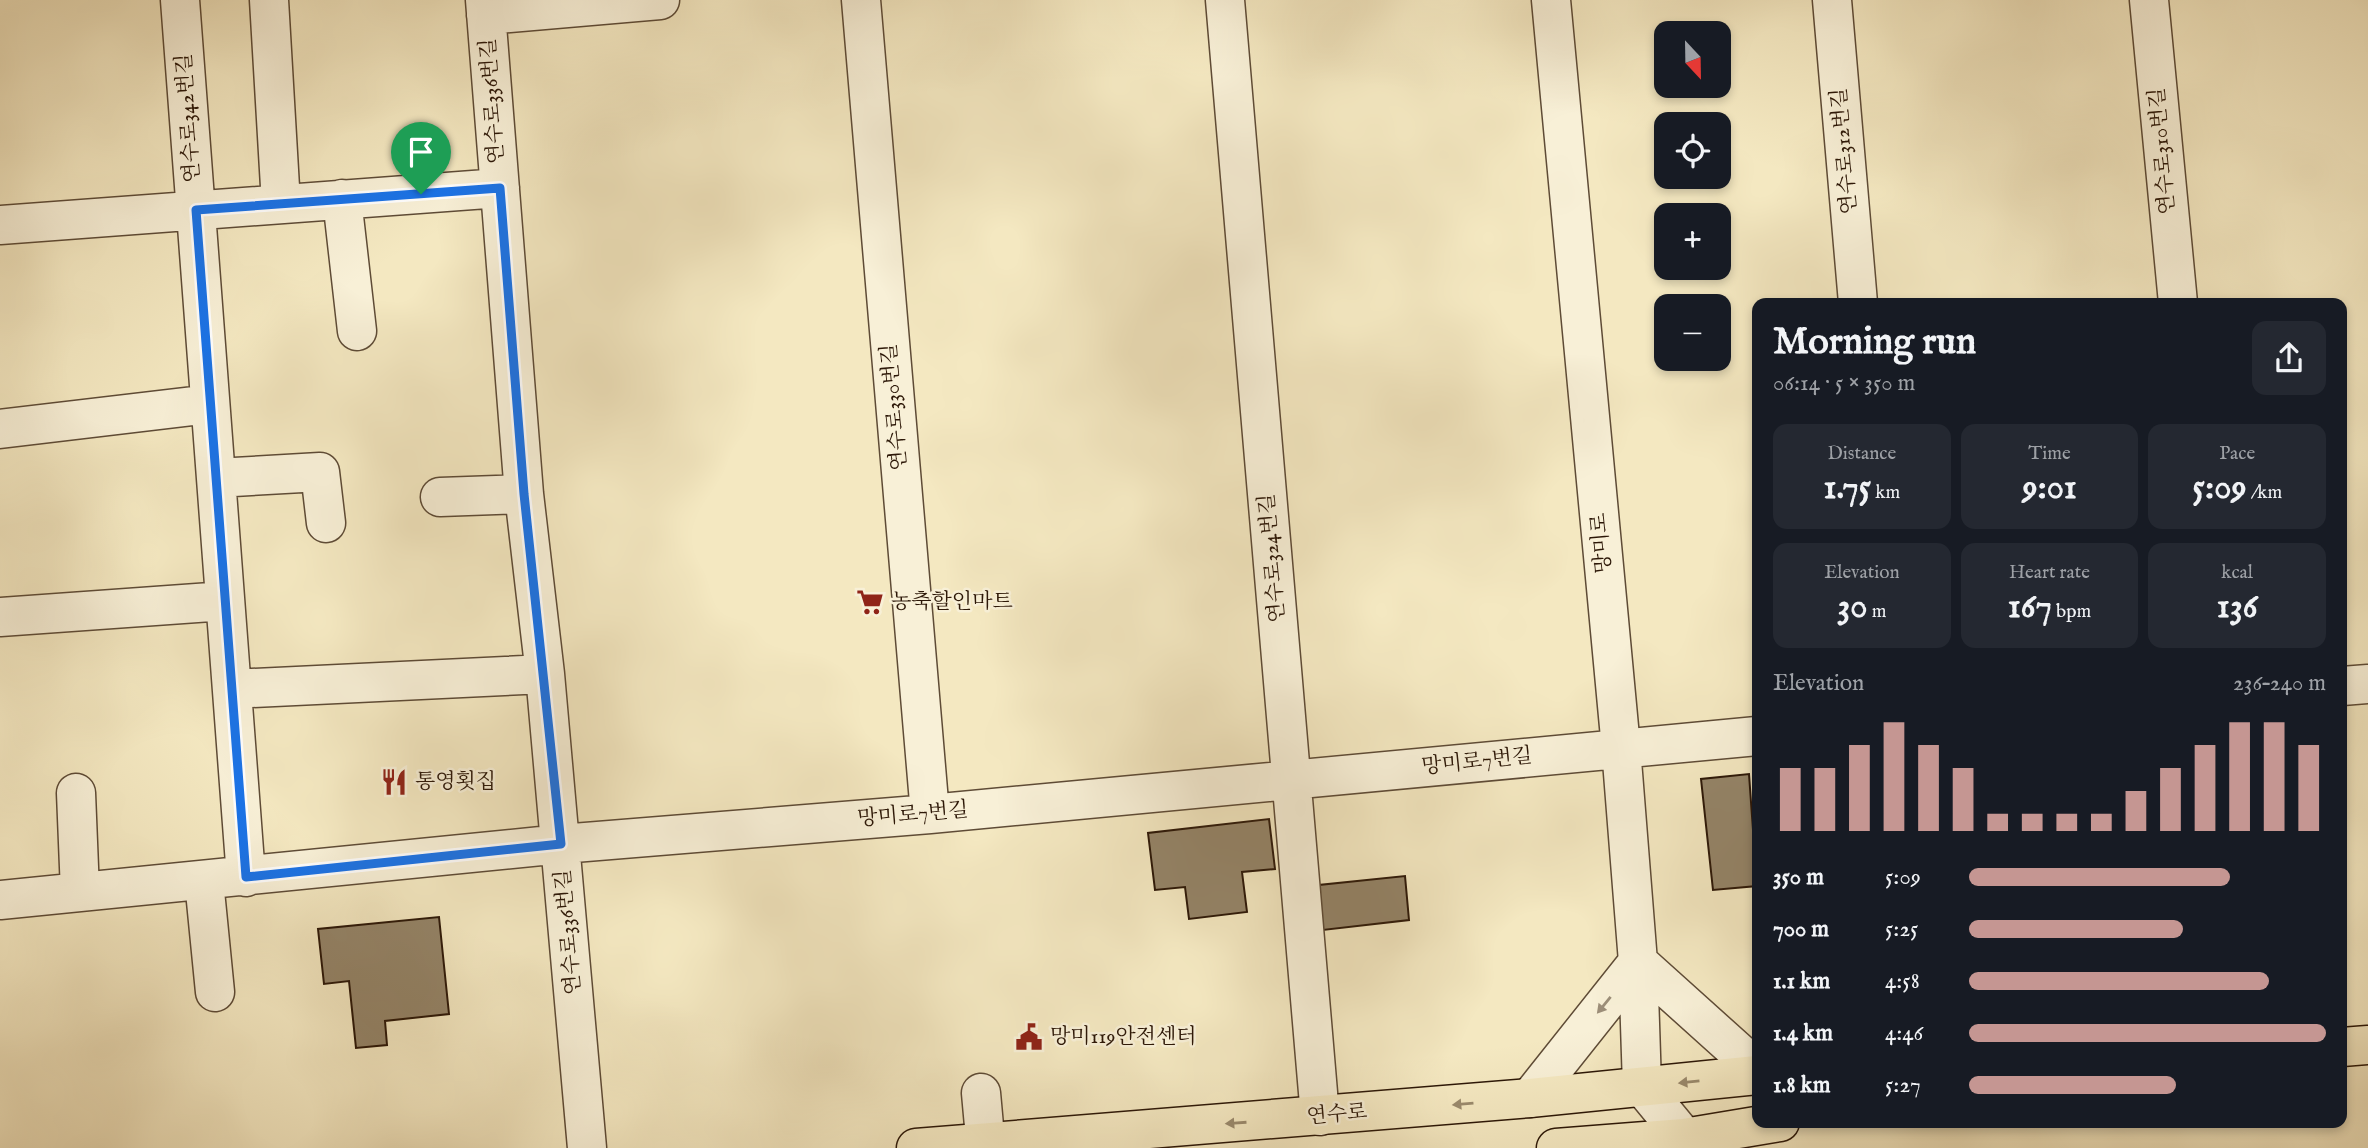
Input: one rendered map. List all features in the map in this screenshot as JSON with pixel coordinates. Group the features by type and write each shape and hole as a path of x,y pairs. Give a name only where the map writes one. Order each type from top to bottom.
{"main road":[{"path":"2347,1047 2368,1045"},
{"name":"연수로","path":"916,1148 986,1145 1530,1098 1752,1075"},
{"path":"1556,1148 1688,1143 1754,1128"}],"street":[{"name":"연수로342번길","path":"180,0 246,877"},
{"path":"270,0 281,204"},
{"path":"486,8 660,0"},
{"name":"연수로330번길","path":"861,0 930,814"},
{"name":"연수로324번길","path":"1225,0 1320,1116"},
{"name":"망미로","path":"1551,0 1621,748 1638,962 1643,1086"},
{"name":"연수로312번길","path":"1832,0 1858,298"},
{"name":"연수로310번길","path":"2149,0 2178,298"},
{"name":"연수로336번길","path":"486,8 524,494 545,674 587,1148"},
{"path":"0,225 500,188"},
{"path":"342,199 357,331"},
{"path":"0,429 210,404"},
{"path":"216,478 320,472 326,523"},
{"path":"440,497 524,494"},
{"path":"0,617 225,601"},
{"path":"232,689 545,674"},
{"path":"2347,686 2368,684"},
{"name":"망미로7번길","path":"0,900 561,844 930,814 1752,736"},
{"path":"76,793 80,892"},
{"path":"204,881 215,992"},
{"path":"1530,1098 1638,962 1752,1065"},
{"path":"1643,1086 1688,1143"},
{"path":"981,1093 986,1145"}],"building":[{"path":"1749,774 1752,886 1713,890 1701,779"},
{"path":"1269,819 1275,869 1242,872 1247,912 1189,919 1185,887 1155,890 1148,833"},
{"path":"1405,876 1409,920 1323,930 1319,885"},
{"path":"439,917 449,1014 385,1021 387,1045 356,1048 349,981 324,984 318,929"}],"place":[{"name":"농축할인마트","path":"870,602"},
{"name":"통영횟집","path":"394,782"},
{"name":"망미119안전센터","path":"1029,1037"}],"route":[{"path":"500,188 524,494 561,844 246,877 196,210 421,194 500,188"}]}
